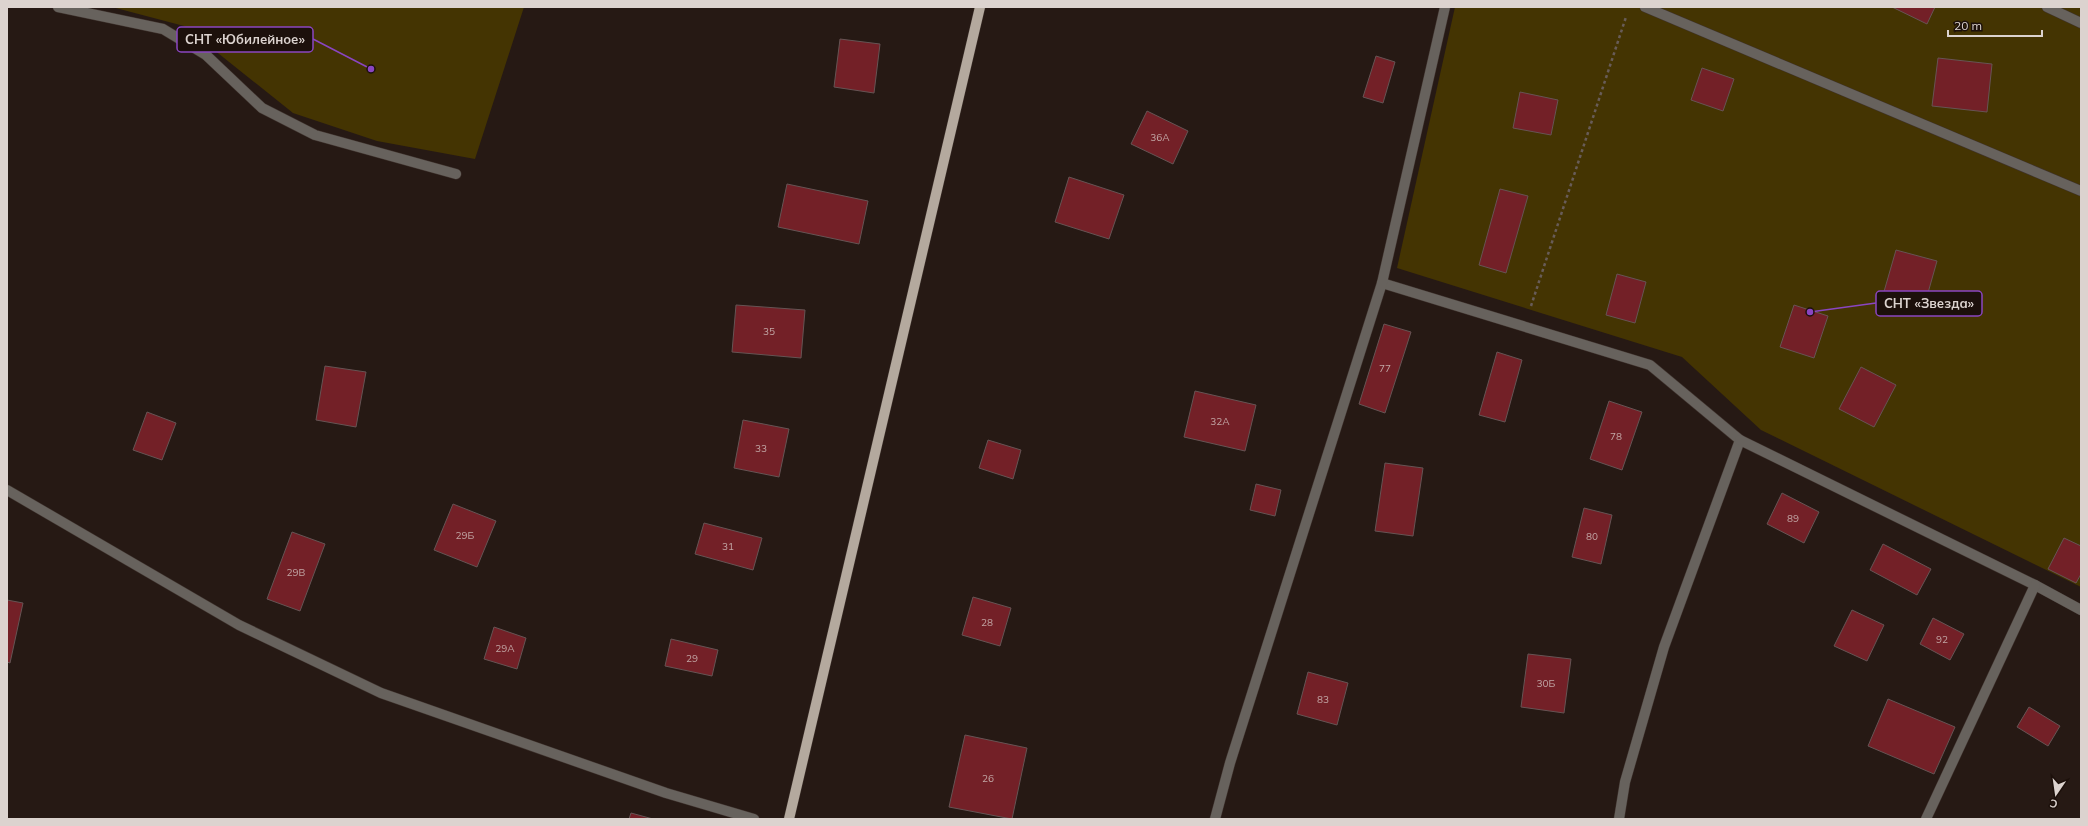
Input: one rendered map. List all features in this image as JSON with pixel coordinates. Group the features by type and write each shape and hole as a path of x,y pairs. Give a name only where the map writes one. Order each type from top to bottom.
{"main road":[{"path":"789,819 980,7"}],"street":[{"path":"58,7 163,29 206,55 262,108 315,135 456,174"},
{"path":"1216,819 1230,763 1382,283 1445,7"},
{"path":"1645,7 2081,191"},
{"path":"2047,7 2081,23"},
{"path":"1382,283 1650,365 1740,440 2034,585 2081,610"},
{"path":"1619,819 1625,782 1664,647 1740,440"},
{"path":"7,490 239,625 381,693 666,794 754,819"},
{"path":"1926,819 2034,585"}],"path":[{"path":"1524,326 1626,15"}],"shaded area":[{"path":"112,7 524,7 475,159 377,141 293,113 184,26"},
{"path":"1455,7 2081,7 2081,587 1761,430 1682,357 1397,268"}],"building":[{"path":"1892,7 1935,7 1927,24"},
{"path":"840,39 880,44 874,93 834,87"},
{"path":"1376,56 1395,62 1383,103 1363,97"},
{"path":"1938,58 1992,64 1987,112 1932,106"},
{"path":"1702,68 1734,79 1723,111 1691,100"},
{"path":"1520,92 1558,100 1551,135 1513,128"},
{"path":"1147,111 1188,131 1173,164 1131,144"},
{"path":"1069,177 1124,195 1109,239 1055,222"},
{"path":"787,184 868,201 859,244 778,227"},
{"path":"1500,189 1528,196 1506,273 1479,265"},
{"path":"1896,250 1937,261 1924,307 1883,295"},
{"path":"1617,274 1646,282 1635,323 1606,315"},
{"path":"736,305 805,310 801,358 732,352"},
{"path":"1794,305 1828,316 1814,358 1780,347"},
{"path":"1384,324 1411,332 1385,413 1359,404"},
{"path":"1497,352 1522,360 1505,422 1479,415"},
{"path":"325,366 366,372 356,427 316,420"},
{"path":"1861,367 1896,385 1874,427 1839,409"},
{"path":"1195,391 1256,405 1245,451 1184,437"},
{"path":"1609,401 1642,412 1622,470 1590,459"},
{"path":"147,412 176,423 162,460 133,450"},
{"path":"743,420 789,429 779,477 734,468"},
{"path":"988,440 1021,450 1013,479 979,468"},
{"path":"1385,463 1423,468 1413,536 1375,531"},
{"path":"1256,484 1281,490 1275,516 1250,510"},
{"path":"1782,493 1819,512 1804,543 1767,524"},
{"path":"453,504 496,521 477,567 434,550"},
{"path":"1584,508 1612,515 1601,564 1572,557"},
{"path":"704,523 762,538 753,570 695,554"},
{"path":"292,532 325,544 300,611 267,599"},
{"path":"2064,538 2081,546 2081,574 2076,583 2048,569"},
{"path":"1883,544 1931,569 1917,595 1870,570"},
{"path":"973,597 1011,608 1000,646 962,635"},
{"path":"7,600 23,603 10,663 7,662"},
{"path":"1852,610 1884,625 1867,661 1834,646"},
{"path":"1933,618 1964,634 1950,660 1920,644"},
{"path":"494,627 526,638 517,669 484,659"},
{"path":"671,639 718,650 712,676 665,666"},
{"path":"1528,654 1571,659 1564,713 1521,707"},
{"path":"1308,672 1348,683 1337,725 1297,714"},
{"path":"1888,699 1955,727 1934,774 1868,746"},
{"path":"2029,707 2060,726 2048,746 2017,727"},
{"path":"965,735 1027,748 1012,819 949,807"},
{"path":"631,813 653,819 629,819"}],"place":[{"name":"СНТ «Юбилейное»","path":"371,69"},
{"name":"СНТ «Звезда»","path":"1810,312"}]}
